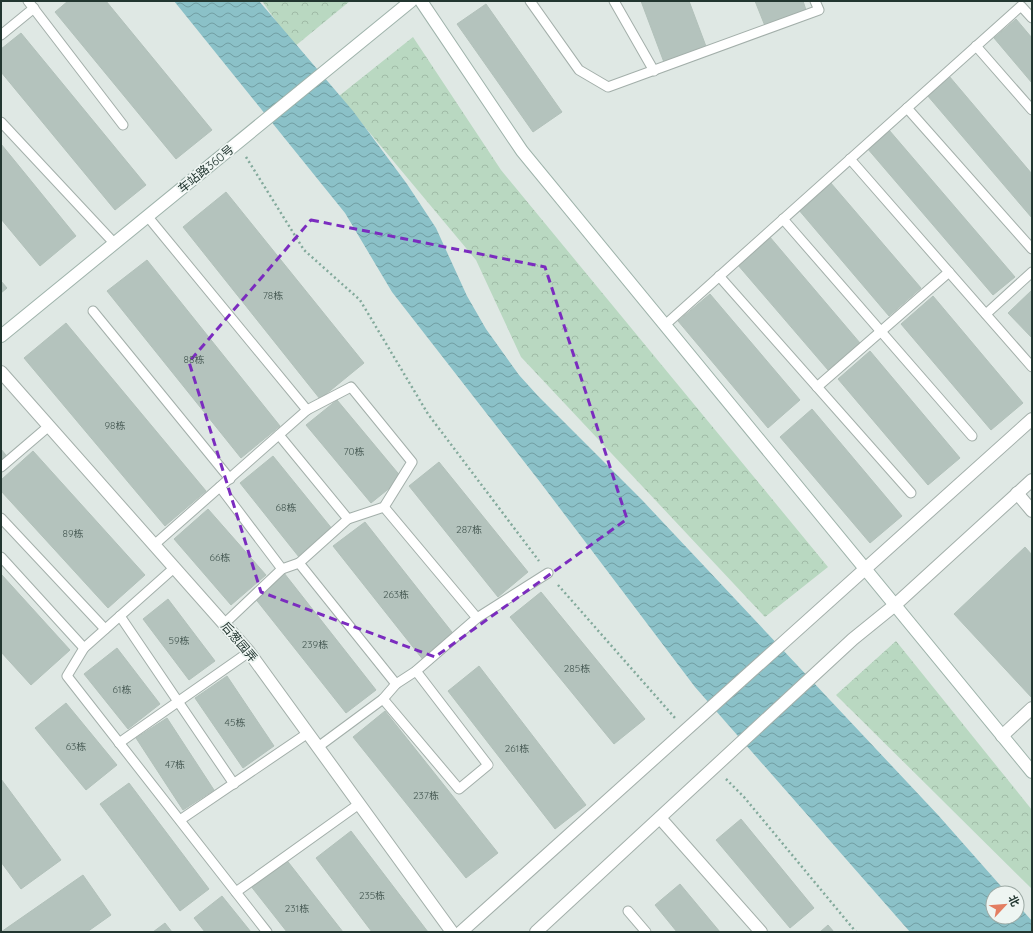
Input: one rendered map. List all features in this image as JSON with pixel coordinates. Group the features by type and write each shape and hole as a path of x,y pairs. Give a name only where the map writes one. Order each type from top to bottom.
{"street":[{"name":"车站路360号","path":"1,336 411,1"},
{"path":"421,1 522,152 1032,772"},
{"name":"后葱园弄","path":"1,372 249,652 452,932"},
{"path":"461,932 1032,419"},
{"path":"536,932 853,639 895,605 1032,480"},
{"path":"1017,493 1032,511"},
{"path":"1002,736 1032,708"},
{"path":"660,818 761,932"}],"lane":[{"path":"530,1 579,70 608,87 819,10 815,1"},
{"path":"614,1 654,71"},
{"path":"1,35 31,4 123,124"},
{"path":"665,325 1021,6 1032,18"},
{"path":"976,46 1032,110"},
{"path":"907,108 1032,249"},
{"path":"1,122 115,244"},
{"path":"850,159 1032,367"},
{"path":"148,217 307,410"},
{"path":"783,219 972,436"},
{"path":"817,387 949,272"},
{"path":"986,314 1032,272"},
{"path":"719,276 911,493"},
{"path":"93,311 230,479"},
{"path":"154,545 307,410 351,387 412,462 384,507 348,519 298,563 282,569 224,624"},
{"path":"1,467 49,426"},
{"path":"279,435 348,519"},
{"path":"220,487 282,569"},
{"path":"384,507 477,618"},
{"path":"1,518 105,629"},
{"path":"1,557 84,648"},
{"path":"298,563 396,684"},
{"path":"174,568 84,648 68,676 267,932"},
{"path":"318,747 383,699 396,684 416,671 477,618 548,573"},
{"path":"120,616 234,784"},
{"path":"120,742 249,652"},
{"path":"383,699 459,789 488,765 416,671"},
{"path":"180,820 308,733"},
{"path":"236,892 360,804"},
{"path":"628,911 646,932"}],"path":[{"path":"237,143 304,250 360,300 428,414 548,573 685,730"},
{"path":"714,767 744,797 856,932"}],"highlighted area":[{"path":"311,220 545,267 627,519 435,657 261,592 189,362"}],"green space":[{"path":"262,1 350,1 294,47"},
{"path":"413,37 501,170 828,567 765,617 521,357 476,260 339,96"},
{"path":"896,641 1032,810 1032,889 836,695"}],"water":[{"path":"174,1 259,1 353,111 407,184 436,228 467,296 486,329 519,375 642,500 938,815 1000,885 985,885 985,925 1025,925 1025,913 1032,921 1032,932 910,932 695,687 540,482 392,292 345,213"}],"building":[{"path":"68,1 106,1 212,130 176,159 55,12"},
{"path":"641,1 689,1 707,49 665,65"},
{"path":"755,1 803,1 806,10 765,26"},
{"path":"486,4 562,112 533,132 457,24"},
{"path":"1016,19 1032,38 1032,83 994,38"},
{"path":"21,33 146,185 115,210 1,72 1,49"},
{"path":"949,76 1032,174 1032,218 927,95"},
{"path":"889,130 1015,277 993,295 867,148"},
{"path":"1,144 76,236 40,266 1,219"},
{"path":"830,182 921,288 889,316 798,209"},
{"path":"226,192 364,363 320,399 183,227"},
{"path":"769,236 860,343 828,370 737,264"},
{"path":"147,260 280,426 241,458 107,291"},
{"path":"1,281 7,288 1,293"},
{"path":"1032,290 1032,338 1008,313"},
{"path":"710,294 800,400 768,428 678,321"},
{"path":"933,296 1023,403 991,430 901,324"},
{"path":"66,323 206,491 165,526 24,358"},
{"path":"870,351 960,458 928,485 838,379"},
{"path":"337,400 402,478 371,503 306,425"},
{"path":"812,409 902,516 870,543 780,437"},
{"path":"1,449 9,459 1,465"},
{"path":"33,451 145,575 108,608 1,491 1,480"},
{"path":"273,456 333,530 299,557 240,483"},
{"path":"439,462 528,572 498,597 409,486"},
{"path":"208,509 266,575 231,605 174,539"},
{"path":"365,522 459,641 428,666 333,546"},
{"path":"1025,547 1032,555 1032,698 954,614"},
{"path":"284,573 376,690 346,713 254,597"},
{"path":"1,574 70,650 31,685 1,652"},
{"path":"541,592 645,719 614,744 510,617"},
{"path":"168,599 215,661 189,680 143,619"},
{"path":"117,648 160,704 128,729 84,674"},
{"path":"479,666 586,805 555,829 448,691"},
{"path":"227,676 274,746 243,768 195,698"},
{"path":"66,703 117,765 86,790 35,728"},
{"path":"385,711 498,853 466,878 353,737"},
{"path":"167,718 214,790 183,810 136,738"},
{"path":"1,779 61,860 21,889 1,862"},
{"path":"129,783 209,889 180,911 100,804"},
{"path":"741,819 814,908 790,928 716,840"},
{"path":"351,831 428,932 372,932 316,858"},
{"path":"285,858 343,932 287,932 250,885"},
{"path":"83,875 111,915 87,932 1,932"},
{"path":"680,884 720,932 677,932 655,905"},
{"path":"222,896 251,932 205,932 194,918"},
{"path":"165,923 172,932 153,932"},
{"path":"828,925 834,932 820,932"}]}
